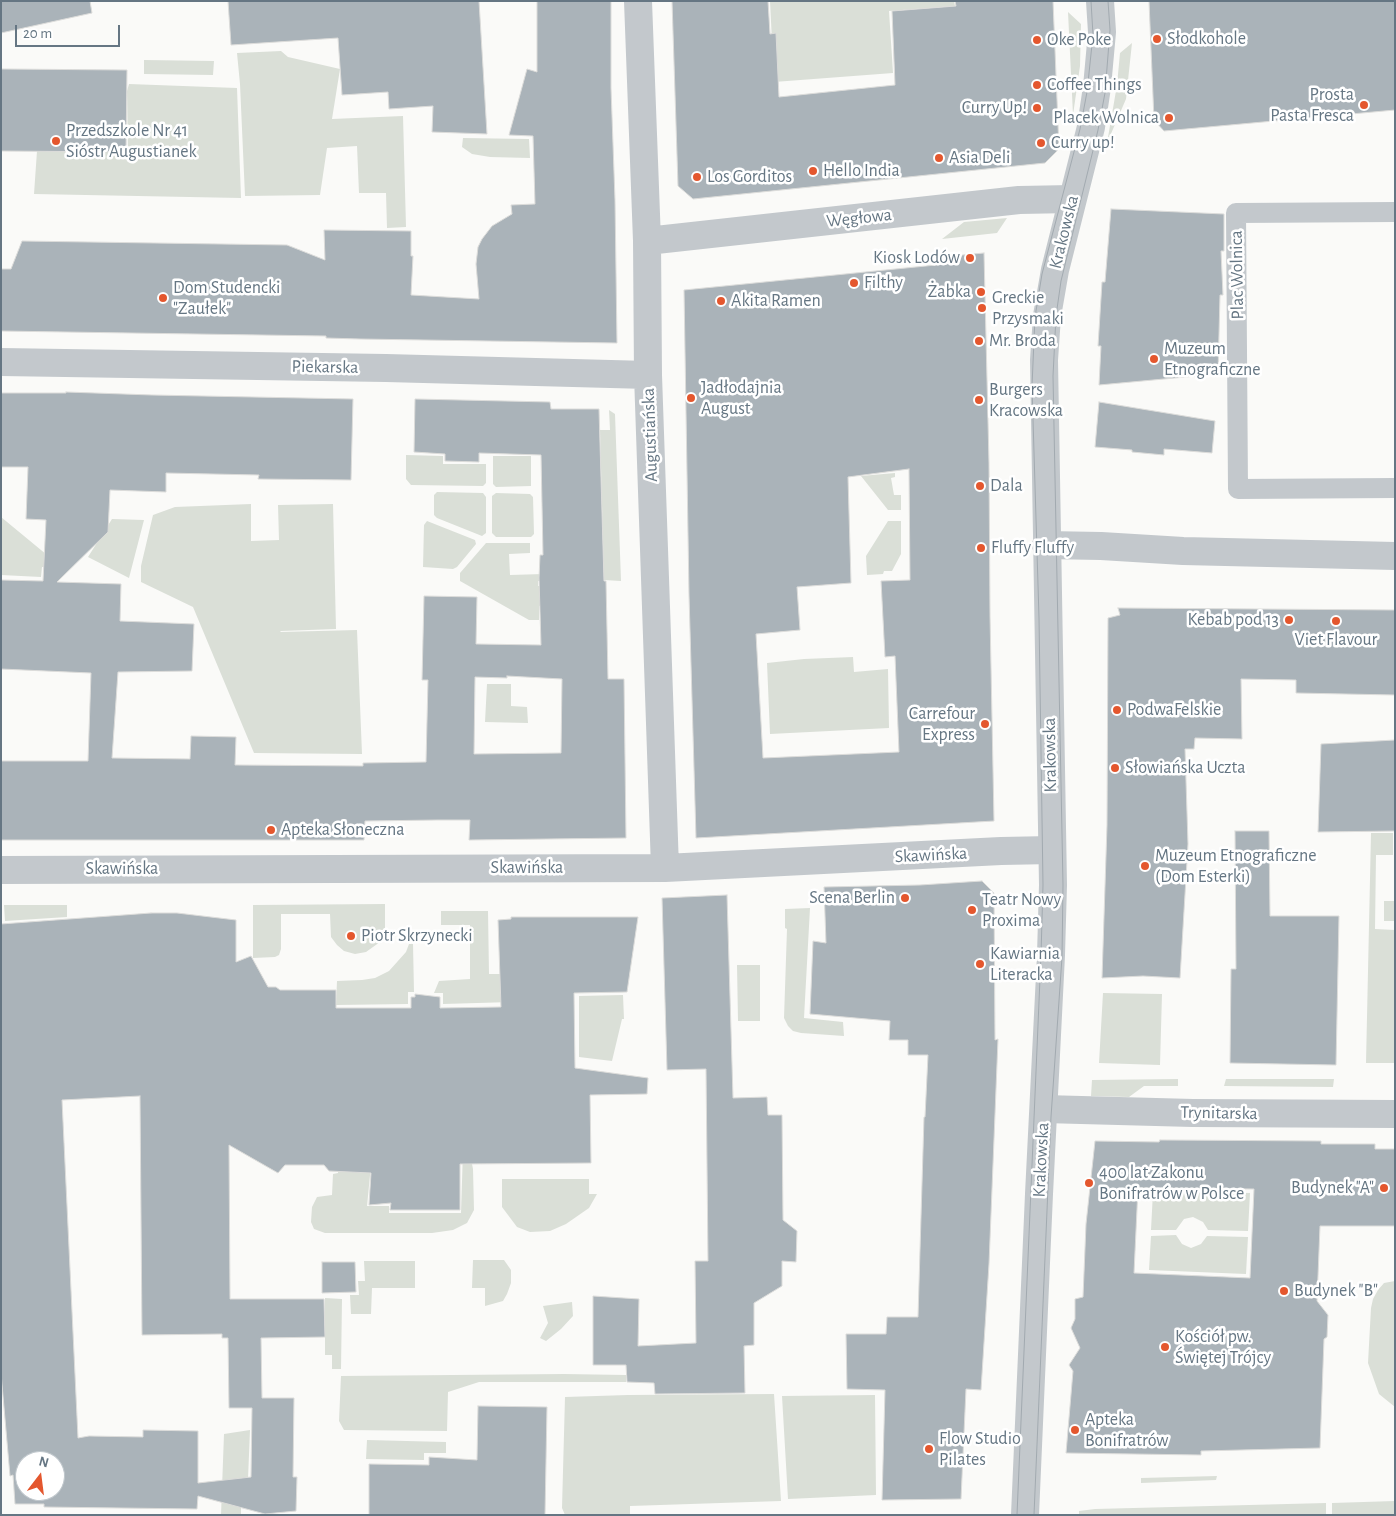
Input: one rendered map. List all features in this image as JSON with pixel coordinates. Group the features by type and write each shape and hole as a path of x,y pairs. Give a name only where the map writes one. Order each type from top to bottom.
{"street":[{"name":"Augustiańska","path":"638,1 647,241 648,375 665,868"},
{"name":"Krakowska","path":"1026,1515 1038,1194 1051,955 1052,850 1044,415 1045,334 1055,270 1091,127 1102,32 1100,1"},
{"name":"Węgłowa","path":"647,241 1004,202 1072,199"},
{"name":"Plac Wolnica","path":"1395,212 1236,213 1238,489 1395,488"},
{"name":"Piekarska","path":"1,362 386,368 648,375"},
{"path":"1046,546 1102,546 1183,551 1395,556"},
{"name":"Skawińska","path":"1,870 665,868 1052,850"},
{"name":"Trynitarska","path":"1044,1109 1193,1113 1395,1114"}],"shaded area":[{"path":"770,1 954,1 955,6 889,11 893,73 774,82"},
{"path":"1068,12 1081,24 1080,66 1073,115"},
{"path":"1132,43 1126,99 1107,143 1117,85 1120,53"},
{"path":"281,51 288,57 340,69 332,119 403,116 406,227 387,228 386,193 359,193 357,146 327,148 320,195 245,196 237,53"},
{"path":"144,60 214,61 213,75 144,74"},
{"path":"129,84 237,88 241,198 34,194 37,151 128,152 127,91"},
{"path":"463,138 529,139 530,158 490,157 472,154 462,147"},
{"path":"1007,218 997,233 942,239 964,222"},
{"path":"609,410 615,414 621,581 604,580 600,430 610,430"},
{"path":"406,455 443,456 443,464 486,464 486,483 483,486 411,485 406,479"},
{"path":"493,456 531,456 531,486 496,487 493,484"},
{"path":"895,473 895,477 891,478 894,495 901,495 901,510 888,510 861,476"},
{"path":"437,492 483,493 486,497 486,533 482,536 437,518 434,515 434,495"},
{"path":"496,493 530,494 533,497 534,534 531,537 496,537 492,533 492,496"},
{"path":"251,504 251,541 279,540 278,505 333,504 336,629 280,632 357,630 362,754 254,753 193,607 141,582 141,566 153,515 175,507"},
{"path":"1,517 64,569 42,567 41,577 1,575"},
{"path":"112,519 144,520 129,578 88,557"},
{"path":"427,521 475,540 476,544 457,567 453,569 423,567 424,525"},
{"path":"888,521 901,521 901,554 892,571 884,571 883,574 867,575 866,556"},
{"path":"486,543 530,543 530,553 509,554 510,575 543,574 543,581 538,581 538,586 544,586 544,605 539,606 539,620 529,620 460,581 460,573"},
{"path":"853,657 854,672 888,669 889,728 770,734 767,663"},
{"path":"487,684 511,684 511,706 527,707 528,723 485,722"},
{"path":"1371,833 1393,833 1393,855 1376,855 1375,929 1395,930 1394,1063 1366,1063"},
{"path":"1384,901 1395,901 1395,921 1384,921"},
{"path":"385,904 385,932 380,942 366,952 355,954 344,951 337,945 331,937 330,914 281,914 281,949 279,955 275,957 253,958 253,905"},
{"path":"4,905 67,905 67,917 5,921"},
{"path":"810,908 804,1018 843,1022 844,1036 793,1031 784,1018 787,929 785,928 785,909"},
{"path":"441,911 488,911 489,974 511,974 512,1002 443,1004 443,993 434,993 439,981 470,979 470,925 441,925"},
{"path":"409,944 413,944 414,992 408,992 408,1004 336,1005 337,981 375,978 389,971 406,952"},
{"path":"737,965 760,965 760,1021 738,1021"},
{"path":"1103,993 1162,994 1160,1065 1099,1063"},
{"path":"623,995 624,1019 622,1019 612,1061 579,1057 579,996"},
{"path":"1178,1079 1178,1086 1144,1086 1129,1097 1091,1096 1092,1080"},
{"path":"1226,1079 1334,1079 1333,1087 1224,1086"},
{"path":"376,1114 367,1206 389,1206 389,1213 461,1213 463,1150 471,1159 473,1169 474,1210 467,1223 453,1230 432,1233 325,1233 314,1229 311,1222 312,1207 317,1197 332,1195 333,1174 338,1173 339,1162"},
{"path":"502,1179 589,1179 589,1194 597,1194 589,1208 566,1224 550,1231 530,1232 517,1227 502,1207"},
{"path":"1153,1192 1250,1193 1248,1231 1208,1230 1203,1222 1193,1217 1184,1219 1176,1230 1151,1230"},
{"path":"1176,1235 1182,1244 1191,1248 1201,1244 1207,1236 1248,1237 1246,1274 1149,1270 1151,1236"},
{"path":"473,1260 504,1260 511,1270 511,1283 503,1301 485,1306 485,1288 472,1288"},
{"path":"364,1261 415,1261 415,1288 372,1288 371,1314 351,1314 350,1295 359,1295 358,1281 365,1281"},
{"path":"1395,1281 1395,1407 1379,1394 1368,1363 1373,1299 1384,1283"},
{"path":"325,1298 342,1299 341,1369 332,1369 332,1355 325,1355"},
{"path":"572,1302 573,1316 546,1341 540,1338 548,1323 543,1306"},
{"path":"626,1375 626,1382 479,1382 448,1392 447,1431 344,1430 339,1421 341,1376"},
{"path":"774,1394 781,1501 630,1506 630,1515 565,1515 562,1508 565,1397"},
{"path":"875,1395 876,1495 788,1499 782,1396"},
{"path":"250,1430 248,1479 241,1478 241,1515 221,1515 224,1434"},
{"path":"367,1440 446,1442 446,1453 424,1453 424,1460 366,1459"},
{"path":"1217,1476 1216,1480 1141,1483 1141,1478"},
{"path":"1395,1501 1395,1515 1332,1515 1332,1503"},
{"path":"1326,1503 1326,1515 1079,1515 1079,1511 1095,1509"}],"building":[{"path":"1,1 90,1 92,13 1,33"},
{"path":"228,1 479,1 487,134 432,132 433,106 389,109 388,92 342,95 338,38 231,45"},
{"path":"537,1 611,1 611,88 617,343 1,331 1,269 11,269 22,241 287,245 325,260 324,230 411,231 411,256 413,256 411,295 479,299 476,264 478,247 482,239 492,226 512,214 511,205 535,204 533,136 509,135 527,69 537,72"},
{"path":"672,1 768,1 770,34 776,33 779,97 895,85 892,11 956,6 955,1 1053,1 1059,149 1045,163 693,199 678,186"},
{"path":"1149,1 1395,1 1395,110 1164,131 1154,120"},
{"path":"1,69 127,70 126,152 1,151"},
{"path":"1111,209 1224,214 1224,251 1221,251 1223,295 1220,295 1218,374 1099,385 1101,346 1098,346 1102,282 1105,282"},
{"path":"984,253 994,821 696,838 689,595 684,290 956,263 962,255","holes":["909,469 910,580 881,581 885,657 895,656 899,752 763,758 756,634 800,630 797,587 851,583 848,477"]},
{"path":"1,393 353,399 351,480 258,479 259,475 166,473 166,492 110,490 108,532 57,582 121,584 120,621 194,624 192,671 118,672 112,758 190,759 191,736 236,737 235,765 363,766 363,763 426,762 428,680 422,680 424,596 477,597 476,644 541,645 539,578 540,555 543,555 541,455 479,453 479,462 445,461 445,454 414,452 415,399 550,402 551,409 599,409 608,679 624,679 626,838 469,840 470,820 437,820 365,821 364,840 1,840 1,761 88,761 91,673 1,669 1,580 43,581 46,520 26,519 28,467 1,467","holes":["507,676 562,679 561,753 474,754 475,677 507,678"]},
{"path":"1099,402 1215,421 1212,453 1164,449 1164,455 1095,447"},
{"path":"1118,608 1395,610 1395,695 1296,693 1296,680 1241,679 1242,739 1195,738 1194,749 1185,749 1188,844 1180,978 1143,976 1102,978 1107,825 1108,618 1120,615"},
{"path":"1395,740 1395,831 1318,832 1321,744"},
{"path":"1235,831 1269,831 1270,916 1339,916 1336,1065 1230,1063 1231,969 1236,969"},
{"path":"982,881 994,893 995,1040 998,1039 989,1264 981,1390 966,1389 961,1499 882,1500 885,1390 847,1389 846,1334 886,1334 887,1317 918,1317 924,1117 928,1055 908,1055 908,1040 889,1040 890,1021 810,1014 813,941 826,943 824,887 920,885"},
{"path":"727,895 733,1098 767,1097 768,1115 782,1115 783,1220 797,1231 796,1262 782,1261 782,1286 754,1303 754,1345 744,1346 745,1393 655,1394 654,1383 627,1382 626,1365 593,1365 593,1296 639,1299 638,1346 696,1343 695,1261 708,1261 706,1069 667,1070 662,898"},
{"path":"151,913 177,913 236,920 236,962 251,956 268,987 276,987 280,990 336,990 336,1008 411,1008 411,997 415,997 415,994 440,997 440,1008 501,1007 498,920 511,919 511,917 638,917 627,992 574,993 575,1068 648,1078 647,1094 590,1095 591,1163 460,1164 460,1210 390,1210 391,1203 369,1205 371,1173 329,1171 324,1165 285,1165 278,1173 229,1145 230,1299 324,1299 325,1337 261,1338 262,1398 294,1398 293,1477 297,1477 296,1511 265,1514 198,1496 197,1509 44,1507 44,1504 15,1504 13,1475 10,1476 1,1373 1,924","holes":["140,1096 142,1335 222,1334 222,1338 228,1338 229,1408 252,1408 251,1477 198,1483 198,1431 143,1430 143,1437 89,1436 78,1438 62,1100"]},
{"path":"1160,1140 1321,1141 1321,1144 1375,1144 1375,1149 1395,1149 1395,1226 1320,1226 1317,1301 1328,1315 1327,1337 1324,1339 1320,1448 1201,1451 1201,1455 1066,1453 1073,1371 1069,1365 1080,1348 1071,1328 1075,1319 1075,1299 1083,1297 1086,1224 1095,1141 1159,1142","holes":["1138,1188 1254,1189 1250,1278 1134,1273"]},
{"path":"322,1262 355,1262 356,1292 322,1293"},
{"path":"478,1406 547,1407 545,1515 369,1515 369,1464 429,1465 429,1457 477,1460"}],"tram line":[{"path":"1017,1515 1043,885 1039,618 1032,386 1035,317 1042,274 1080,129 1087,92 1093,35 1091,1"},
{"path":"1034,1515 1051,1117 1062,957 1063,885 1053,376 1056,316 1061,281 1098,130 1105,93 1110,30 1108,1"}],"place":[{"name":"Słodkohole","path":"1157,39"},
{"name":"Oke Poke","path":"1037,40"},
{"name":"Coffee Things","path":"1037,85"},
{"name":"Prosta Pasta Fresca","path":"1364,105"},
{"name":"Curry Up!","path":"1037,108"},
{"name":"Placek Wolnica","path":"1169,118"},
{"name":"Przedszkole Nr 41 Sióstr Augustianek","path":"56,141"},
{"name":"Curry up!","path":"1041,143"},
{"name":"Asia Deli","path":"939,158"},
{"name":"Hello India","path":"813,171"},
{"name":"Los Gorditos","path":"697,177"},
{"name":"Kiosk Lodów","path":"970,258"},
{"name":"Filthy","path":"854,283"},
{"name":"Żabka","path":"981,292"},
{"name":"Dom Studencki \"Zaułek\"","path":"163,298"},
{"name":"Akita Ramen","path":"721,301"},
{"name":"Greckie Przysmaki","path":"982,308"},
{"name":"Mr. Broda","path":"979,341"},
{"name":"Muzeum Etnograficzne","path":"1154,359"},
{"name":"Jadłodajnia August","path":"691,398"},
{"name":"Burgers Kracowska","path":"979,400"},
{"name":"Dala","path":"980,486"},
{"name":"Fluffy Fluffy","path":"981,548"},
{"name":"Kebab pod 13","path":"1289,620"},
{"name":"Viet Flavour","path":"1336,621"},
{"name":"PodwaFelskie","path":"1117,710"},
{"name":"Carrefour Express","path":"985,724"},
{"name":"Słowiańska Uczta","path":"1115,768"},
{"name":"Apteka Słoneczna","path":"271,830"},
{"name":"Muzeum Etnograficzne (Dom Esterki)","path":"1145,866"},
{"name":"Scena Berlin","path":"905,898"},
{"name":"Teatr Nowy Proxima","path":"972,910"},
{"name":"Piotr Skrzynecki","path":"351,936"},
{"name":"Kawiarnia Literacka","path":"980,964"},
{"name":"400 lat Zakonu Bonifratrów w Polsce","path":"1089,1183"},
{"name":"Budynek \"A\"","path":"1384,1188"},
{"name":"Budynek \"B\"","path":"1284,1291"},
{"name":"Kościół pw. Świętej Trójcy","path":"1165,1347"},
{"name":"Apteka Bonifratrów","path":"1075,1430"},
{"name":"Flow Studio Pilates","path":"929,1449"}]}
